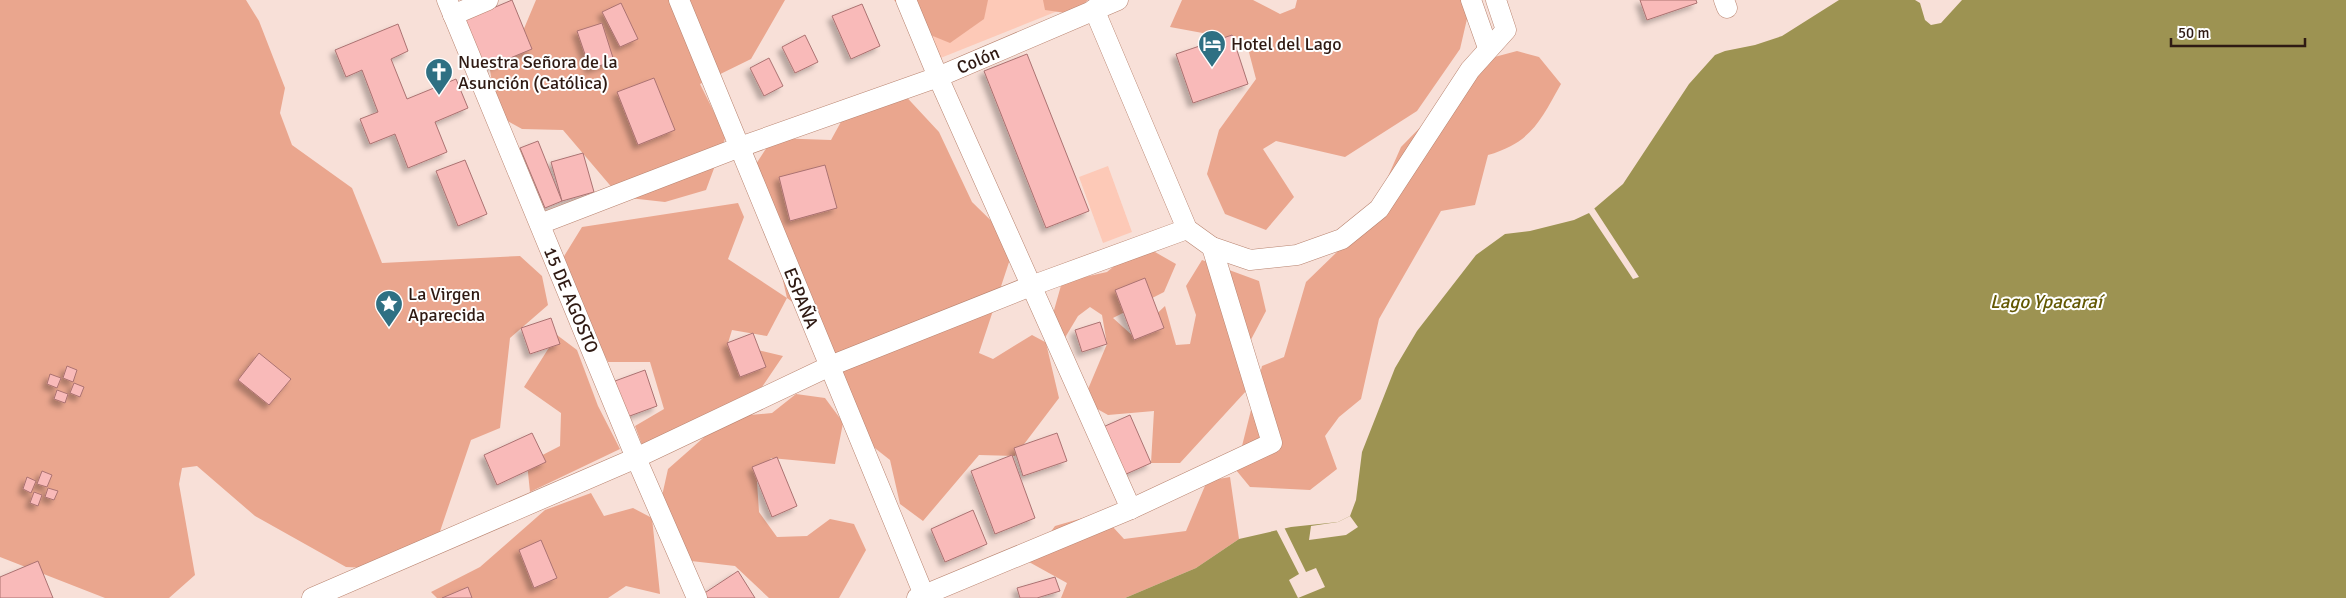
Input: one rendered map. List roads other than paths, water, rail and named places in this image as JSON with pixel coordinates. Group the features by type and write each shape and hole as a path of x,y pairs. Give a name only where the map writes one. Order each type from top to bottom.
{"street":[{"path":"450,7 488,0"},
{"name":"ESPAÑA","path":"679,0 830,366 921,596"},
{"name":"Colón","path":"906,0 938,77 1118,0"},
{"path":"1472,0 1488,48"},
{"path":"1094,10 1187,229 1212,247 1250,260 1297,255 1342,239 1379,209 1470,70 1506,30 1496,0"},
{"name":"15 DE AGOSTO","path":"450,7 636,458 697,598"},
{"path":"540,224 740,148 938,77 1131,509"},
{"path":"312,598 636,458 830,366 1031,286 1187,229"},
{"path":"921,596 1131,509 1272,443 1212,247"}],"water":[{"name":"Lago Ypacaraí","path":"1839,0 1915,0 1920,3 1925,20 1931,25 1941,23 1962,0 2346,0 2346,598 1125,598 1196,568 1239,539 1291,527 1338,522 1350,516 1356,500 1362,452 1395,368 1417,331 1476,255 1505,234 1530,231 1574,220 1589,213 1623,184 1689,84 1715,55 1782,36"}],"place":[{"name":"Hotel del Lago","path":"1212,68"},
{"name":"Nuestra Señora de la Asunción (Católica)","path":"439,96"},
{"name":"La Virgen Aparecida","path":"389,328"}]}
